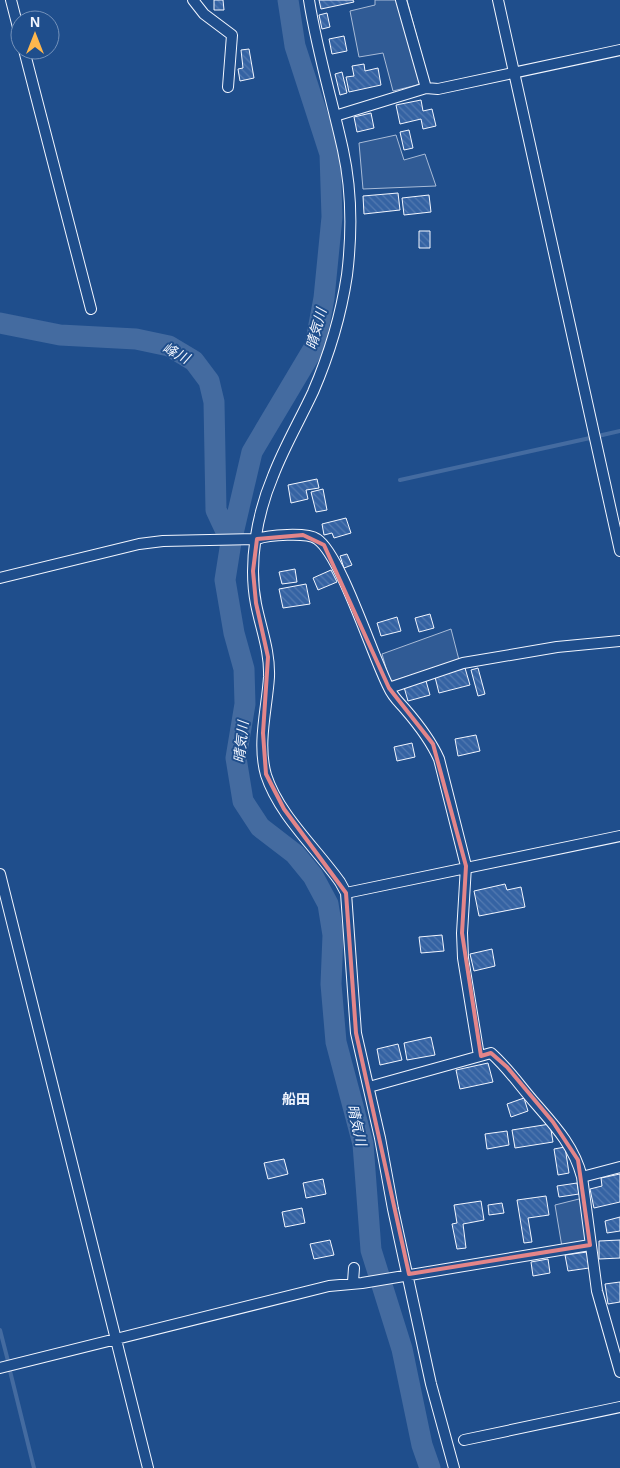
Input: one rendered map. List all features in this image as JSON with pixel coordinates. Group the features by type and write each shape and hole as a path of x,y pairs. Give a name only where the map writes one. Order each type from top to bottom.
{"street":[{"path":"193,0 204,14 232,35 228,87"},
{"path":"309,0 316,46 343,151 349,194 350,244 339,315 327,356 273,476 253,540 256,603 268,657 269,677 263,733 263,756 266,774 284,809 326,862 346,893 356,1033 431,1384 454,1468"},
{"path":"401,0 426,88"},
{"path":"498,0 516,74 620,551"},
{"path":"334,116 426,88 438,89 516,74 620,50"},
{"path":"27,60 91,309"},
{"path":"0,578 139,544 192,540 253,540 264,537 303,535 315,538 324,545 340,574 389,688 433,744 439,759 466,866 463,958 479,1056"},
{"path":"389,688 463,662 557,648 620,642"},
{"path":"346,893 466,866 620,836"},
{"path":"0,874 148,1468"},
{"path":"369,1087 491,1053 507,1068 568,1142 578,1160 582,1177 597,1291 620,1372"},
{"path":"582,1177 620,1167"},
{"path":"0,1368 329,1286 590,1245"},
{"path":"354,1268 358,1282"},
{"path":"464,1440 620,1407"}],"highlighted area":[{"path":"303,535 324,545 389,688 433,744 466,866 462,933 481,1056 491,1053 507,1067 553,1122 578,1160 590,1245 409,1274 356,1033 346,893 284,809 266,774 263,733 268,657 256,603 253,571 257,539"}],"shaded area":[{"path":"375,0 407,0 429,82 393,91 383,53 359,57 350,11 375,5"},
{"path":"396,135 404,160 425,154 436,186 363,189 359,143"},
{"path":"451,629 459,660 390,682 382,654"},
{"path":"587,1197 594,1240 562,1247 555,1205"}],"building":[{"path":"214,0 223,0 224,10 214,10"},
{"path":"319,0 353,0 354,2 321,9"},
{"path":"327,13 330,27 322,29 319,15"},
{"path":"344,36 347,51 332,54 329,39"},
{"path":"249,49 254,78 240,81 238,69 243,68 241,50"},
{"path":"364,64 365,71 378,68 381,85 349,92 346,77 354,76 352,66"},
{"path":"342,72 347,93 340,95 335,74"},
{"path":"421,100 423,111 432,109 436,126 423,129 421,119 400,124 396,105"},
{"path":"371,113 374,128 357,132 354,117"},
{"path":"409,130 413,148 404,150 400,132"},
{"path":"398,193 400,210 364,214 363,196"},
{"path":"429,195 431,212 404,215 402,198"},
{"path":"419,231 430,231 430,248 419,248"},
{"path":"317,479 319,488 306,490 308,499 291,503 288,485"},
{"path":"323,489 327,510 316,512 311,492"},
{"path":"346,518 351,533 334,538 332,533 324,535 322,524"},
{"path":"347,554 352,565 344,568 340,556"},
{"path":"295,569 297,582 282,584 279,572"},
{"path":"331,570 337,582 318,590 313,578"},
{"path":"306,584 310,604 283,608 279,589"},
{"path":"430,614 434,628 419,632 415,618"},
{"path":"397,617 401,631 381,636 377,623"},
{"path":"465,668 470,685 439,693 435,677"},
{"path":"478,668 485,694 478,696 471,670"},
{"path":"426,681 430,695 408,701 404,687"},
{"path":"476,735 480,751 458,756 455,739"},
{"path":"412,743 415,757 397,761 394,747"},
{"path":"505,884 507,890 521,887 525,907 479,916 474,891"},
{"path":"442,935 444,951 421,953 419,937"},
{"path":"492,949 495,966 474,971 470,954"},
{"path":"431,1037 435,1055 407,1060 404,1043"},
{"path":"398,1044 402,1060 380,1065 377,1049"},
{"path":"488,1063 493,1082 460,1089 456,1070"},
{"path":"524,1098 528,1111 511,1117 507,1104"},
{"path":"550,1124 553,1142 515,1148 512,1130"},
{"path":"507,1131 509,1145 487,1149 485,1134"},
{"path":"565,1147 569,1173 558,1175 554,1149"},
{"path":"284,1159 288,1174 268,1179 264,1163"},
{"path":"620,1174 620,1202 594,1208 590,1189 602,1186 601,1178"},
{"path":"323,1179 326,1194 306,1198 303,1183"},
{"path":"577,1183 579,1194 559,1197 557,1186"},
{"path":"546,1196 549,1215 528,1218 532,1242 524,1243 517,1200"},
{"path":"481,1201 484,1220 463,1224 466,1248 457,1249 452,1224 457,1223 454,1205"},
{"path":"502,1203 504,1213 489,1215 488,1205"},
{"path":"302,1208 305,1223 285,1227 282,1212"},
{"path":"620,1217 620,1231 607,1233 605,1221"},
{"path":"330,1240 334,1255 314,1259 310,1244"},
{"path":"620,1240 620,1258 599,1259 599,1241"},
{"path":"587,1252 589,1268 568,1271 565,1255"},
{"path":"548,1259 550,1273 533,1276 531,1262"},
{"path":"620,1282 620,1302 608,1304 605,1284"}],"waterway":[{"name":"晴気川","path":"288,0 295,46 330,154 332,217 324,298 315,346 252,452 231,542 225,580 234,633 244,669 245,704 236,758 243,801 260,827 295,854 313,876 328,904 333,935 331,984 336,1042 363,1144 371,1250 402,1349 422,1445 430,1468"},
{"name":"峰川","path":"0,323 60,335 136,339 169,346 194,361 209,381 214,402 216,510 231,542"},
{"path":"598,436 620,431"},
{"path":"400,480 590,438"},
{"path":"0,1330 8,1361"},
{"path":"10,1371 34,1468"}],"district":[{"name":"船田","path":"296,1099"}]}
